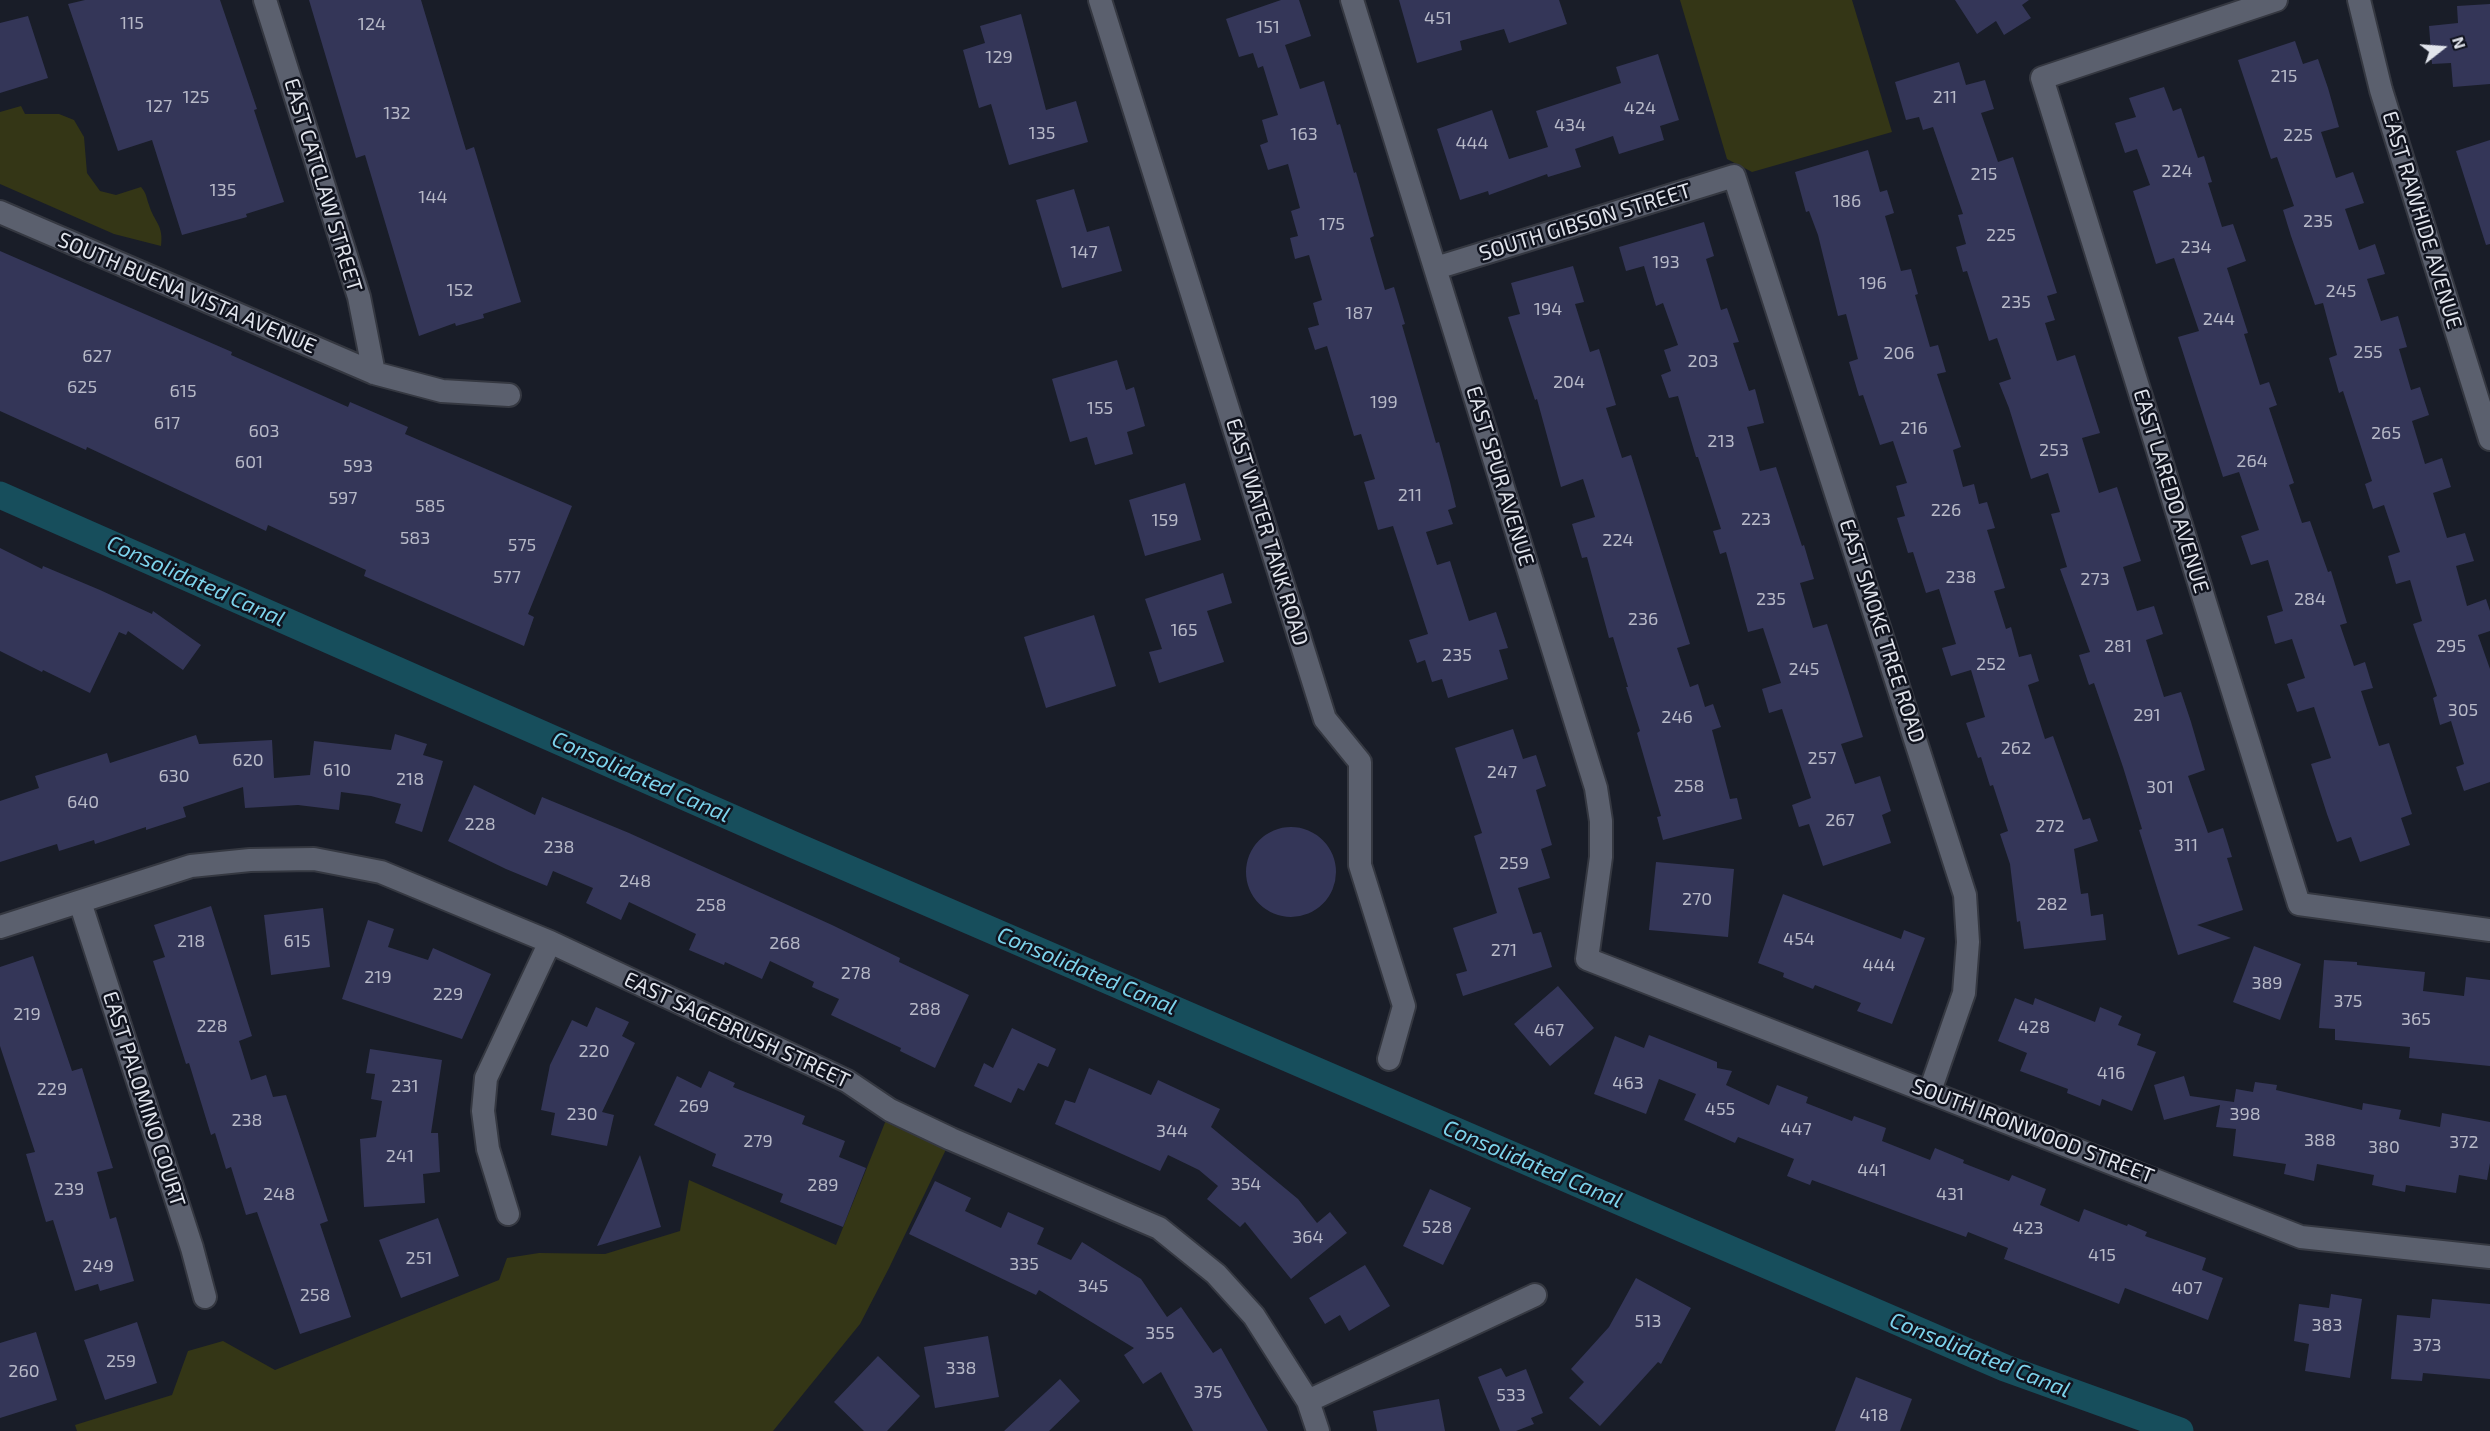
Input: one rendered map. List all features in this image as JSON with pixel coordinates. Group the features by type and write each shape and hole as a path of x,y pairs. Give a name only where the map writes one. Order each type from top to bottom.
{"street":[{"name":"EAST CATCLAW STREET","path":"265,0 359,297 374,373"},
{"name":"EAST WATER TANK ROAD","path":"1100,0 1325,718 1360,762 1360,865 1404,1006 1389,1059"},
{"name":"EAST SPUR AVENUE","path":"1352,0 1596,788 1601,821 1601,857 1587,959"},
{"name":"EAST LAREDO AVENUE","path":"2276,0 2042,78 2299,904 2490,930"},
{"name":"EAST RAWHIDE AVENUE","path":"2359,0 2381,90 2490,439"},
{"name":"SOUTH GIBSON STREET","path":"1436,268 1734,176"},
{"name":"EAST SMOKE TREE ROAD","path":"1734,176 1965,895 1968,942 1964,993 1930,1090"},
{"name":"SOUTH BUENA VISTA AVENUE","path":"0,213 374,373 442,391 509,395"},
{"name":"EAST SAGEBRUSH STREET","path":"0,927 191,867 250,860 314,860 381,872 550,942 847,1081 890,1110 951,1139 1159,1228 1216,1274 1254,1316 1308,1401 1318,1431"},
{"name":"EAST PALOMINO COURT","path":"80,902 192,1248 205,1297"},
{"path":"508,1214 488,1149 483,1112 486,1078 550,942"},
{"name":"SOUTH IRONWOOD STREET","path":"1587,959 1930,1090 2301,1236 2490,1257"},
{"path":"1308,1401 1535,1295"}],"green space":[{"path":"1680,0 1852,0 1892,132 1752,172 1727,159"},
{"path":"21,106 25,114 59,114 74,120 84,137 87,173 100,191 116,195 141,187 160,228 161,246 114,234 0,184 0,112"},
{"path":"890,1110 951,1139 860,1324 773,1431 77,1431 75,1425 172,1395 188,1351 223,1341 275,1370 499,1280 507,1258 539,1253 605,1254 680,1231 689,1180 836,1245"}],"building":[{"path":"85,0 220,0 257,109 254,110 284,202 246,214 247,217 182,235 152,140 118,151 68,4"},
{"path":"309,0 421,0 466,150 474,147 521,302 483,314 484,318 456,326 455,323 419,336 365,155 356,158"},
{"path":"1281,0 1299,0 1311,36 1285,45 1300,89 1324,81 1337,125 1340,124 1354,173 1356,172 1374,236 1370,238 1385,290 1394,287 1405,324 1402,325 1436,443 1439,442 1456,507 1448,510 1453,524 1426,532 1437,565 1450,561 1469,621 1496,612 1508,648 1499,650 1508,679 1448,698 1442,679 1432,682 1425,660 1417,663 1409,640 1428,634 1393,526 1378,530 1364,482 1375,479 1361,434 1354,436 1327,346 1315,350 1308,328 1319,325 1313,303 1322,300 1309,255 1295,259 1290,238 1298,236 1291,211 1300,208 1288,164 1268,170 1260,145 1268,142 1262,120 1278,115 1263,66 1258,68 1253,53 1239,57 1226,19"},
{"path":"1399,0 1559,0 1567,24 1509,43 1504,29 1460,41 1462,50 1417,63"},
{"path":"1955,0 2029,0 2022,5 2031,18 2004,35 1996,21 1977,34"},
{"path":"2490,4 2490,84 2453,87 2451,63 2432,64 2429,26 2458,23 2457,6"},
{"path":"1021,14 1046,110 1076,101 1088,142 1009,165 991,104 979,108 963,50 985,43 980,26"},
{"path":"28,16 48,78 0,93 0,23"},
{"path":"2295,41 2303,64 2318,59 2339,127 2321,132 2336,178 2353,172 2364,203 2345,209 2359,250 2375,244 2385,274 2367,279 2381,321 2398,316 2407,347 2399,349 2411,390 2420,387 2429,415 2412,421 2425,464 2442,458 2451,487 2433,493 2447,538 2465,533 2474,561 2456,566 2467,606 2486,599 2490,611 2490,631 2478,635 2490,669 2490,782 2464,791 2456,767 2464,764 2451,721 2440,725 2433,698 2437,696 2413,624 2422,621 2410,580 2396,584 2388,556 2400,552 2384,505 2373,509 2365,484 2372,481 2343,391 2339,393 2329,358 2337,355 2323,303 2315,305 2283,210 2294,206 2277,157 2271,159 2238,60"},
{"path":"1658,54 1679,120 1660,126 1664,140 1619,154 1613,136 1575,149 1581,167 1548,177 1547,174 1489,195 1488,191 1460,200 1437,129 1492,110 1509,159 1548,147 1536,111 1621,83 1616,67"},
{"path":"1959,62 1966,85 1985,80 1994,109 1981,113 1998,162 2013,157 2057,293 2047,296 2055,320 2045,323 2057,361 2075,355 2100,433 2082,438 2099,493 2117,487 2141,561 2123,567 2137,611 2154,606 2163,634 2146,640 2164,697 2181,692 2205,770 2188,776 2208,833 2223,828 2232,857 2227,858 2243,910 2197,925 2231,938 2178,955 2139,830 2142,829 2123,767 2094,683 2089,685 2079,655 2090,652 2060,569 2067,567 2051,514 2060,512 2048,473 2031,479 1999,383 2011,379 1997,338 1989,341 1967,271 1963,272 1956,247 1966,244 1958,215 1963,214 1933,127 1923,130 1919,117 1906,120 1895,82"},
{"path":"2164,87 2173,111 2181,108 2198,158 2204,156 2212,182 2208,183 2222,227 2233,224 2246,261 2227,268 2248,333 2244,334 2260,385 2269,382 2277,405 2269,408 2294,483 2289,485 2302,523 2310,521 2328,572 2331,571 2347,623 2340,625 2354,666 2365,662 2373,688 2361,691 2379,746 2389,743 2412,814 2401,818 2410,845 2360,862 2351,837 2337,842 2327,814 2311,764 2331,758 2314,707 2297,712 2287,684 2305,678 2292,639 2275,644 2267,616 2283,611 2268,560 2251,565 2241,536 2259,530 2239,472 2223,477 2178,337 2199,331 2174,258 2156,264 2133,191 2150,185 2137,149 2125,153 2115,123 2136,117 2129,98"},
{"path":"2490,140 2490,244 2486,245 2456,151"},
{"path":"1868,150 1880,192 1887,190 1894,213 1885,216 1901,271 1911,269 1918,294 1915,295 1930,347 1938,345 1946,372 1937,374 1961,447 1953,450 1963,487 1974,484 1979,504 1987,502 1995,528 1987,530 2005,588 1994,591 2006,629 2011,627 2019,657 2031,654 2039,681 2028,685 2045,739 2053,736 2083,820 2090,818 2098,841 2074,849 2081,894 2088,893 2091,916 2103,914 2106,940 2024,949 2020,921 2017,922 2010,864 2000,834 2008,831 1993,785 1990,786 1981,757 1978,758 1966,723 1985,717 1971,670 1951,676 1942,648 1956,644 1939,589 1926,593 1913,552 1908,553 1897,518 1905,516 1896,486 1907,483 1893,441 1880,445 1863,395 1859,396 1849,362 1858,359 1846,314 1838,316 1818,235 1809,211 1806,212 1795,172"},
{"path":"1074,189 1087,232 1109,226 1122,271 1062,288 1036,200"},
{"path":"1704,222 1714,256 1706,259 1721,310 1727,308 1739,342 1733,343 1749,391 1755,389 1764,423 1747,427 1760,471 1776,467 1814,579 1800,583 1813,628 1827,624 1863,737 1841,744 1855,784 1880,776 1891,811 1882,815 1891,843 1823,866 1809,824 1799,827 1792,805 1811,798 1782,709 1769,713 1762,689 1781,683 1763,628 1748,632 1726,552 1720,554 1713,531 1721,529 1678,396 1669,398 1661,375 1671,371 1664,350 1678,345 1663,303 1656,306 1644,266 1626,271 1619,247"},
{"path":"0,251 232,352 231,355 348,407 350,402 408,427 405,434 572,506 528,614 534,617 524,646 364,576 366,570 268,525 266,531 87,447 86,450 0,411"},
{"path":"1573,266 1584,302 1575,304 1590,352 1599,349 1616,405 1606,408 1622,458 1631,455 1690,644 1677,648 1690,687 1698,684 1705,707 1713,704 1721,727 1712,730 1730,799 1737,798 1742,819 1663,840 1657,817 1661,816 1637,733 1640,731 1626,687 1628,687 1613,637 1609,638 1587,557 1582,558 1572,524 1595,517 1583,479 1561,487 1537,399 1535,400 1508,317 1520,314 1511,283"},
{"path":"1117,360 1126,390 1134,387 1145,426 1127,432 1133,454 1095,465 1087,437 1070,442 1052,379"},
{"path":"1185,483 1201,540 1145,556 1129,500"},
{"path":"0,548 42,569 43,566 152,614 153,611 201,645 183,670 128,631 126,635 119,632 90,693 43,670 42,672 0,651"},
{"path":"1223,573 1232,603 1207,611 1224,662 1159,683 1149,652 1162,649 1145,599"},
{"path":"1094,615 1116,686 1046,708 1024,637"},
{"path":"1513,729 1523,759 1536,755 1546,786 1536,790 1552,845 1541,849 1550,878 1518,888 1533,934 1541,932 1552,967 1463,996 1456,974 1467,971 1453,928 1497,913 1474,836 1482,833 1455,748"},
{"path":"395,734 427,744 423,755 443,761 422,832 395,823 401,804 371,796 341,792 339,810 298,805 245,808 243,787 183,807 186,817 146,830 146,827 95,844 94,840 59,851 57,844 0,862 0,801 39,788 35,776 107,753 110,763 196,735 199,744 272,740 274,778 310,775 314,741 391,750"},
{"path":"474,785 535,815 542,797 629,833 832,925 900,958 899,962 969,995 935,1068 900,1051 901,1048 831,1015 839,999 812,987 814,982 770,961 762,979 725,962 724,965 689,950 696,934 629,902 621,920 586,903 593,888 553,871 547,886 448,841"},
{"path":"1291,827 1308,830 1323,840 1333,855 1336,872 1333,889 1323,904 1308,914 1291,917 1274,914 1259,904 1249,889 1246,872 1249,855 1259,840 1274,830"},
{"path":"1656,862 1734,869 1728,937 1649,930"},
{"path":"1783,894 1901,939 1904,930 1925,938 1892,1024 1857,1011 1861,1003 1815,985 1813,989 1783,977 1784,973 1758,963"},
{"path":"211,906 252,1036 239,1041 251,1080 266,1075 273,1097 286,1095 328,1221 320,1224 351,1317 300,1334 257,1212 246,1215 231,1167 226,1169 215,1133 211,1135 189,1063 186,1064 153,961 165,957 154,925"},
{"path":"323,908 330,967 271,975 264,915"},
{"path":"368,920 394,929 388,947 428,960 433,948 491,974 462,1039 342,999"},
{"path":"2254,946 2301,964 2280,1020 2233,1002"},
{"path":"33,956 72,1071 82,1068 113,1168 97,1172 110,1219 116,1217 134,1281 100,1291 98,1284 75,1291 53,1220 46,1222 26,1154 35,1152 0,1046 0,967"},
{"path":"2324,960 2357,962 2357,965 2425,972 2423,991 2464,996 2466,977 2490,980 2490,1066 2409,1058 2410,1047 2335,1040 2335,1029 2319,1028"},
{"path":"1558,986 1594,1028 1550,1066 1514,1024"},
{"path":"2015,998 2033,1005 2035,998 2095,1022 2100,1007 2122,1016 2118,1025 2141,1034 2137,1045 2156,1052 2132,1111 2102,1099 2100,1106 2067,1093 2068,1089 2020,1071 2027,1053 1998,1041"},
{"path":"596,1007 629,1022 622,1036 635,1043 602,1112 614,1115 607,1146 551,1135 555,1113 541,1110 550,1065 572,1020 587,1027"},
{"path":"1012,1028 1056,1049 1048,1067 1038,1063 1024,1091 1018,1088 1011,1103 974,1086 984,1063 993,1068"},
{"path":"1649,1035 1717,1062 1717,1068 1732,1071 1726,1085 1769,1105 1777,1085 1808,1097 1806,1103 1852,1121 1854,1116 1886,1128 1882,1141 1930,1160 1935,1148 1964,1160 1963,1163 2009,1181 2012,1175 2046,1189 2040,1205 2079,1222 2084,1209 2127,1226 2128,1224 2147,1232 2145,1236 2206,1258 2202,1270 2223,1278 2208,1320 2125,1288 2119,1304 2004,1259 2008,1248 1968,1232 1966,1237 1812,1180 1810,1185 1787,1176 1794,1159 1738,1137 1735,1143 1684,1120 1696,1094 1659,1079 1646,1114 1594,1094 1615,1036 1644,1048"},
{"path":"370,1049 442,1060 431,1133 438,1133 440,1172 423,1174 425,1203 364,1207 360,1139 376,1137 382,1101 371,1099 375,1074 366,1073"},
{"path":"1089,1068 1151,1095 1158,1080 1220,1109 1211,1127 1298,1199 1317,1223 1330,1212 1347,1233 1291,1279 1245,1222 1240,1227 1207,1199 1218,1186 1199,1170 1168,1155 1160,1171 1055,1124 1065,1100 1075,1103"},
{"path":"709,1071 735,1083 733,1087 805,1116 802,1124 845,1141 839,1157 866,1168 843,1227 780,1202 783,1194 712,1166 716,1154 654,1125 677,1076 701,1088"},
{"path":"2184,1076 2190,1096 2234,1102 2236,1089 2253,1092 2255,1082 2277,1085 2276,1090 2362,1110 2363,1103 2401,1110 2399,1119 2440,1127 2442,1113 2490,1122 2490,1163 2487,1180 2459,1175 2456,1193 2406,1185 2405,1192 2372,1185 2374,1175 2317,1164 2314,1181 2284,1174 2286,1164 2233,1156 2236,1129 2216,1127 2220,1105 2164,1120 2154,1085"},
{"path":"640,1155 661,1227 597,1246"},
{"path":"935,1181 971,1198 965,1211 1001,1228 1008,1212 1044,1228 1037,1244 1071,1260 1082,1242 1141,1279 1167,1317 1181,1307 1213,1353 1221,1348 1268,1431 1193,1431 1161,1372 1143,1384 1124,1355 1134,1348 1039,1290 1036,1295 909,1234"},
{"path":"1430,1189 1471,1208 1443,1265 1403,1246"},
{"path":"438,1218 459,1276 401,1298 379,1240"},
{"path":"1365,1265 1390,1306 1349,1331 1340,1315 1325,1324 1309,1298"},
{"path":"1636,1278 1691,1308 1661,1364 1658,1362 1600,1426 1569,1398 1584,1382 1571,1369 1609,1327"},
{"path":"2331,1294 2362,1299 2350,1378 2305,1371 2309,1344 2294,1341 2299,1304 2329,1308"},
{"path":"2432,1299 2490,1304 2490,1379 2423,1373 2422,1381 2391,1379 2397,1315 2430,1318"},
{"path":"137,1322 157,1383 105,1400 84,1340"},
{"path":"36,1332 57,1400 0,1418 0,1343"},
{"path":"988,1336 999,1397 935,1408 924,1347"},
{"path":"878,1356 920,1396 887,1431 864,1431 834,1402"},
{"path":"1501,1368 1506,1377 1526,1369 1543,1413 1531,1418 1534,1424 1516,1431 1500,1431 1478,1377"},
{"path":"1856,1377 1912,1399 1900,1431 1835,1431"},
{"path":"1060,1379 1080,1401 1049,1431 1004,1431"},
{"path":"1439,1399 1445,1431 1377,1431 1373,1411"}],"waterway":[{"name":"Consolidated Canal","path":"0,495 794,845 2005,1368 2180,1431"}]}
